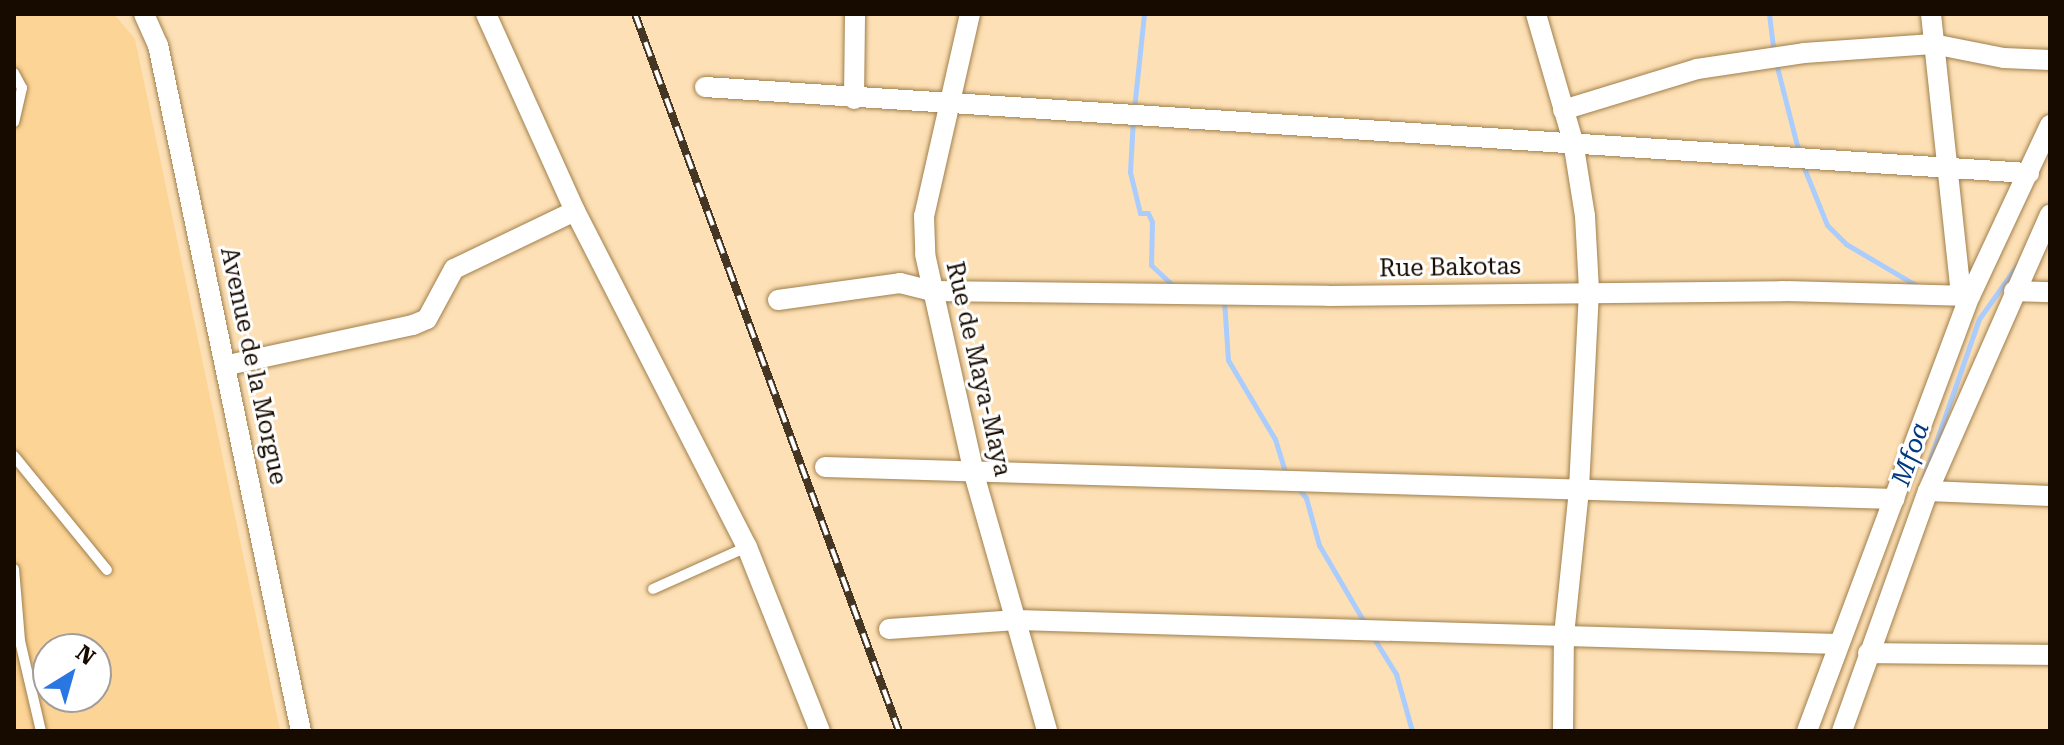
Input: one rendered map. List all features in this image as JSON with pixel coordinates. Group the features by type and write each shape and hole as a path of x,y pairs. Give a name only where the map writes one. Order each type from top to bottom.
{"street":[{"name":"Avenue de la Morgue","path":"144,14 158,45 228,365 301,731"},
{"path":"486,14 575,211 747,547 820,731"},
{"path":"854,99 855,14"},
{"name":"Rue de Maya-Maya","path":"970,14 924,216 932,291 974,474 1047,731"},
{"path":"1536,14 1573,141 1585,216 1589,291 1579,490 1564,634 1563,731"},
{"path":"1931,14 1966,296"},
{"path":"1563,110 1746,59 1933,44 2004,58 2050,60"},
{"path":"705,87 2029,173"},
{"path":"1807,731 1895,499 1966,296 2050,125"},
{"path":"228,365 413,325 427,319 454,269 575,211"},
{"path":"1842,731 1928,491 2050,215"},
{"name":"Rue Bakotas","path":"778,300 900,283 932,291 1328,296 1589,291 1966,296"},
{"path":"2014,291 2050,292"},
{"path":"825,467 974,474 1464,483 1579,490 1895,499"},
{"path":"1928,491 2050,496"},
{"path":"889,629 1017,620 1838,644"},
{"path":"1868,653 2050,655"}],"lane":[{"path":"14,73 22,88 14,122"},
{"path":"14,456 107,570"},
{"path":"653,589 747,547"},
{"path":"14,569 20,641 41,731"}],"shaded area":[{"path":"14,14 114,14 135,39 280,731 14,731"}],"waterway":[{"path":"1134,109 1144,14"},
{"path":"1769,14 1774,53"},
{"path":"1776,63 1799,153"},
{"path":"1133,118 1130,172 1140,213 1148,213 1152,222 1151,265 1175,287"},
{"path":"1802,163 1827,225 1846,244 1919,287"},
{"name":"Mfoa","path":"1924,476 1979,319 2018,264"},
{"path":"1224,300 1228,360 1275,439 1286,475"},
{"path":"1298,488 1306,498 1319,545 1366,625"},
{"path":"1373,637 1396,674 1412,731"}],"railway":[{"path":"635,14 899,731"}]}
